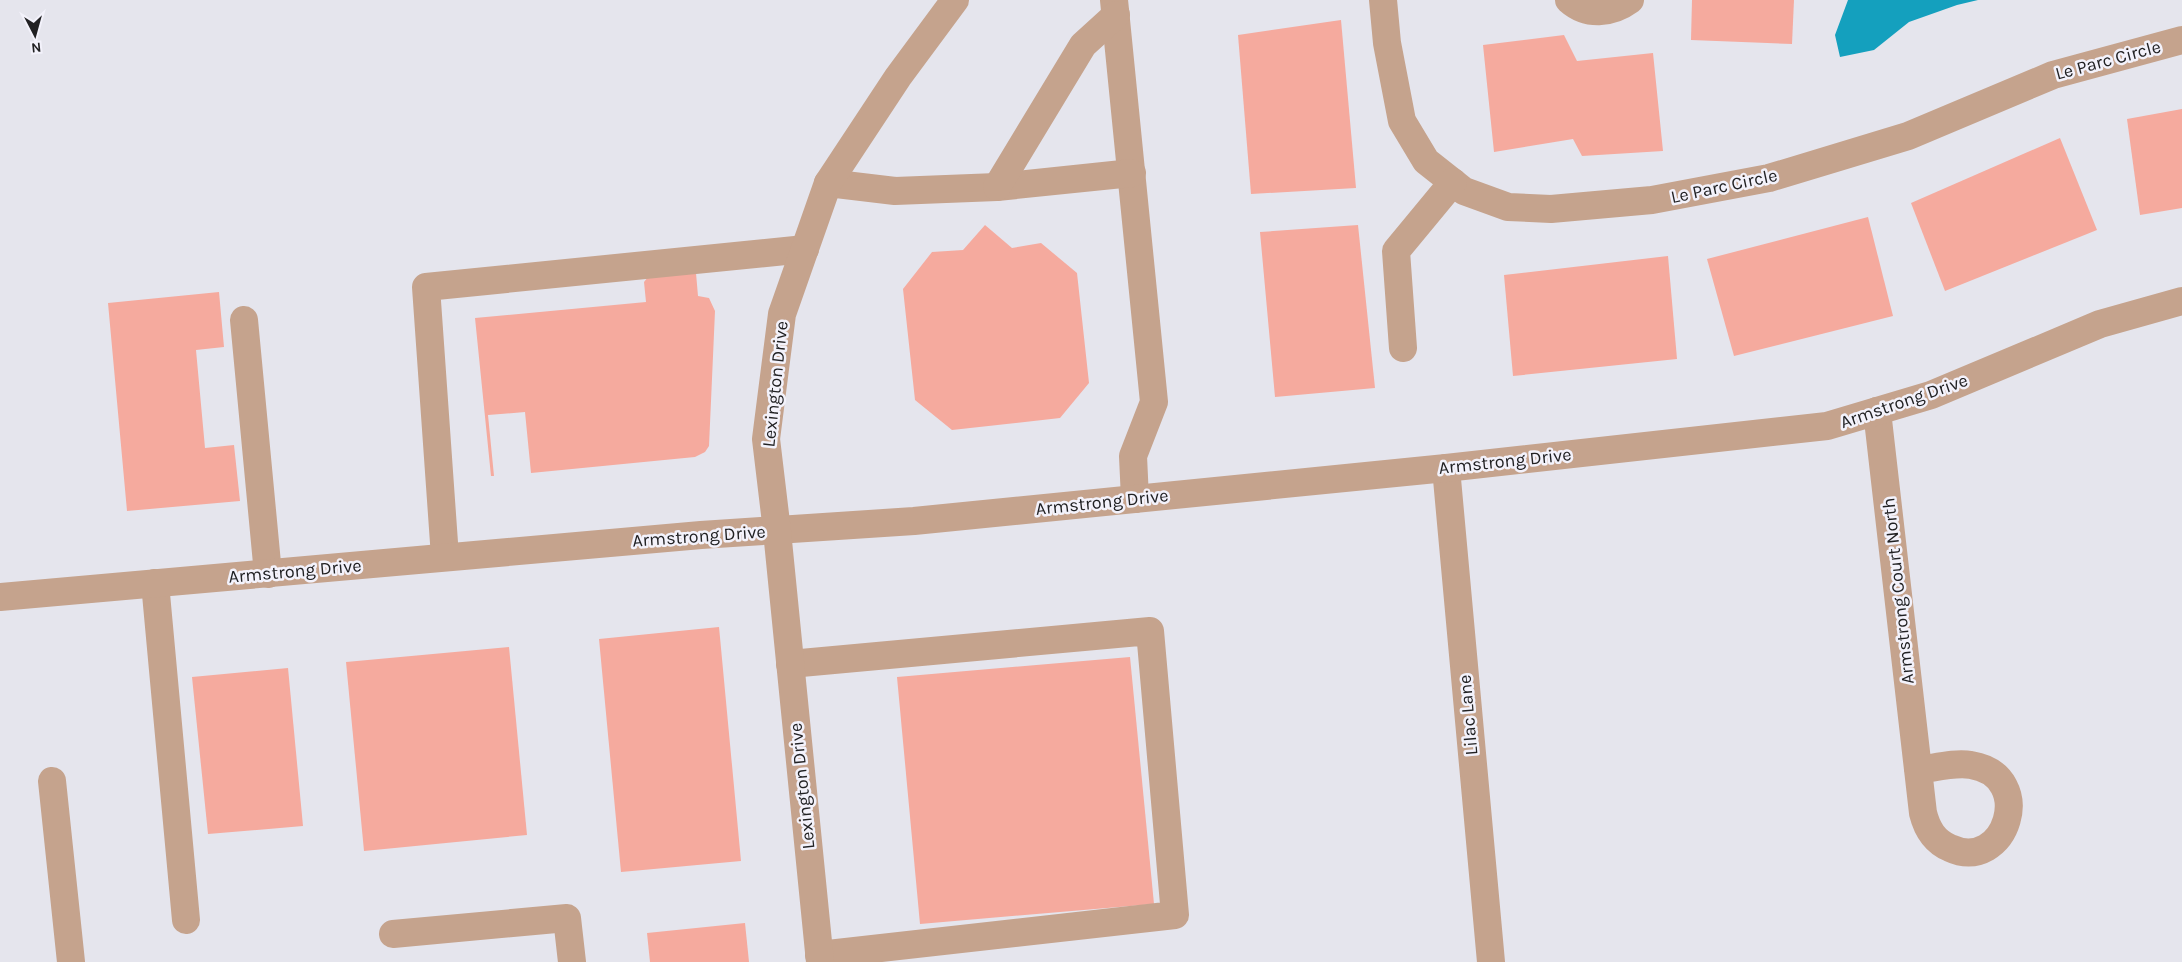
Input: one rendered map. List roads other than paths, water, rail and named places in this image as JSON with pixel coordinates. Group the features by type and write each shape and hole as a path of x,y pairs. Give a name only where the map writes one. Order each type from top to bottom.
{"street":[{"name":"Lexington Drive","path":"820,959 766,439 782,314 828,183 898,77 955,0"},
{"name":"Le Parc Circle","path":"1383,0 1387,42 1402,121 1426,160 1464,191 1508,207 1551,209 1652,200 1769,178 1908,136 2052,75 2182,40"},
{"path":"1568,0 1575,6 1590,11 1605,12 1620,7 1630,0"},
{"path":"997,187 1083,45 1115,7"},
{"path":"1115,7 1154,402 1133,456 1135,499"},
{"path":"828,183 895,190 997,187 1132,173"},
{"path":"1403,348 1396,251 1453,182"},
{"path":"445,557 426,287 806,249"},
{"name":"Armstrong Drive","path":"0,597 701,534 777,531 914,521 1446,468 1827,426 1931,395 2100,324 2182,300"},
{"path":"244,320 268,574"},
{"name":"Armstrong Court North","path":"1877,411 1918,770"},
{"name":"Lilac Lane","path":"1446,468 1491,962"},
{"path":"155,583 186,920"},
{"path":"790,664 1150,630 1175,916 820,959"},
{"path":"52,782 71,962"},
{"path":"393,934 567,918 572,962"}],"water":[{"path":"1848,0 1978,0 1957,5 1909,22 1874,50 1840,57 1835,35"}]}
